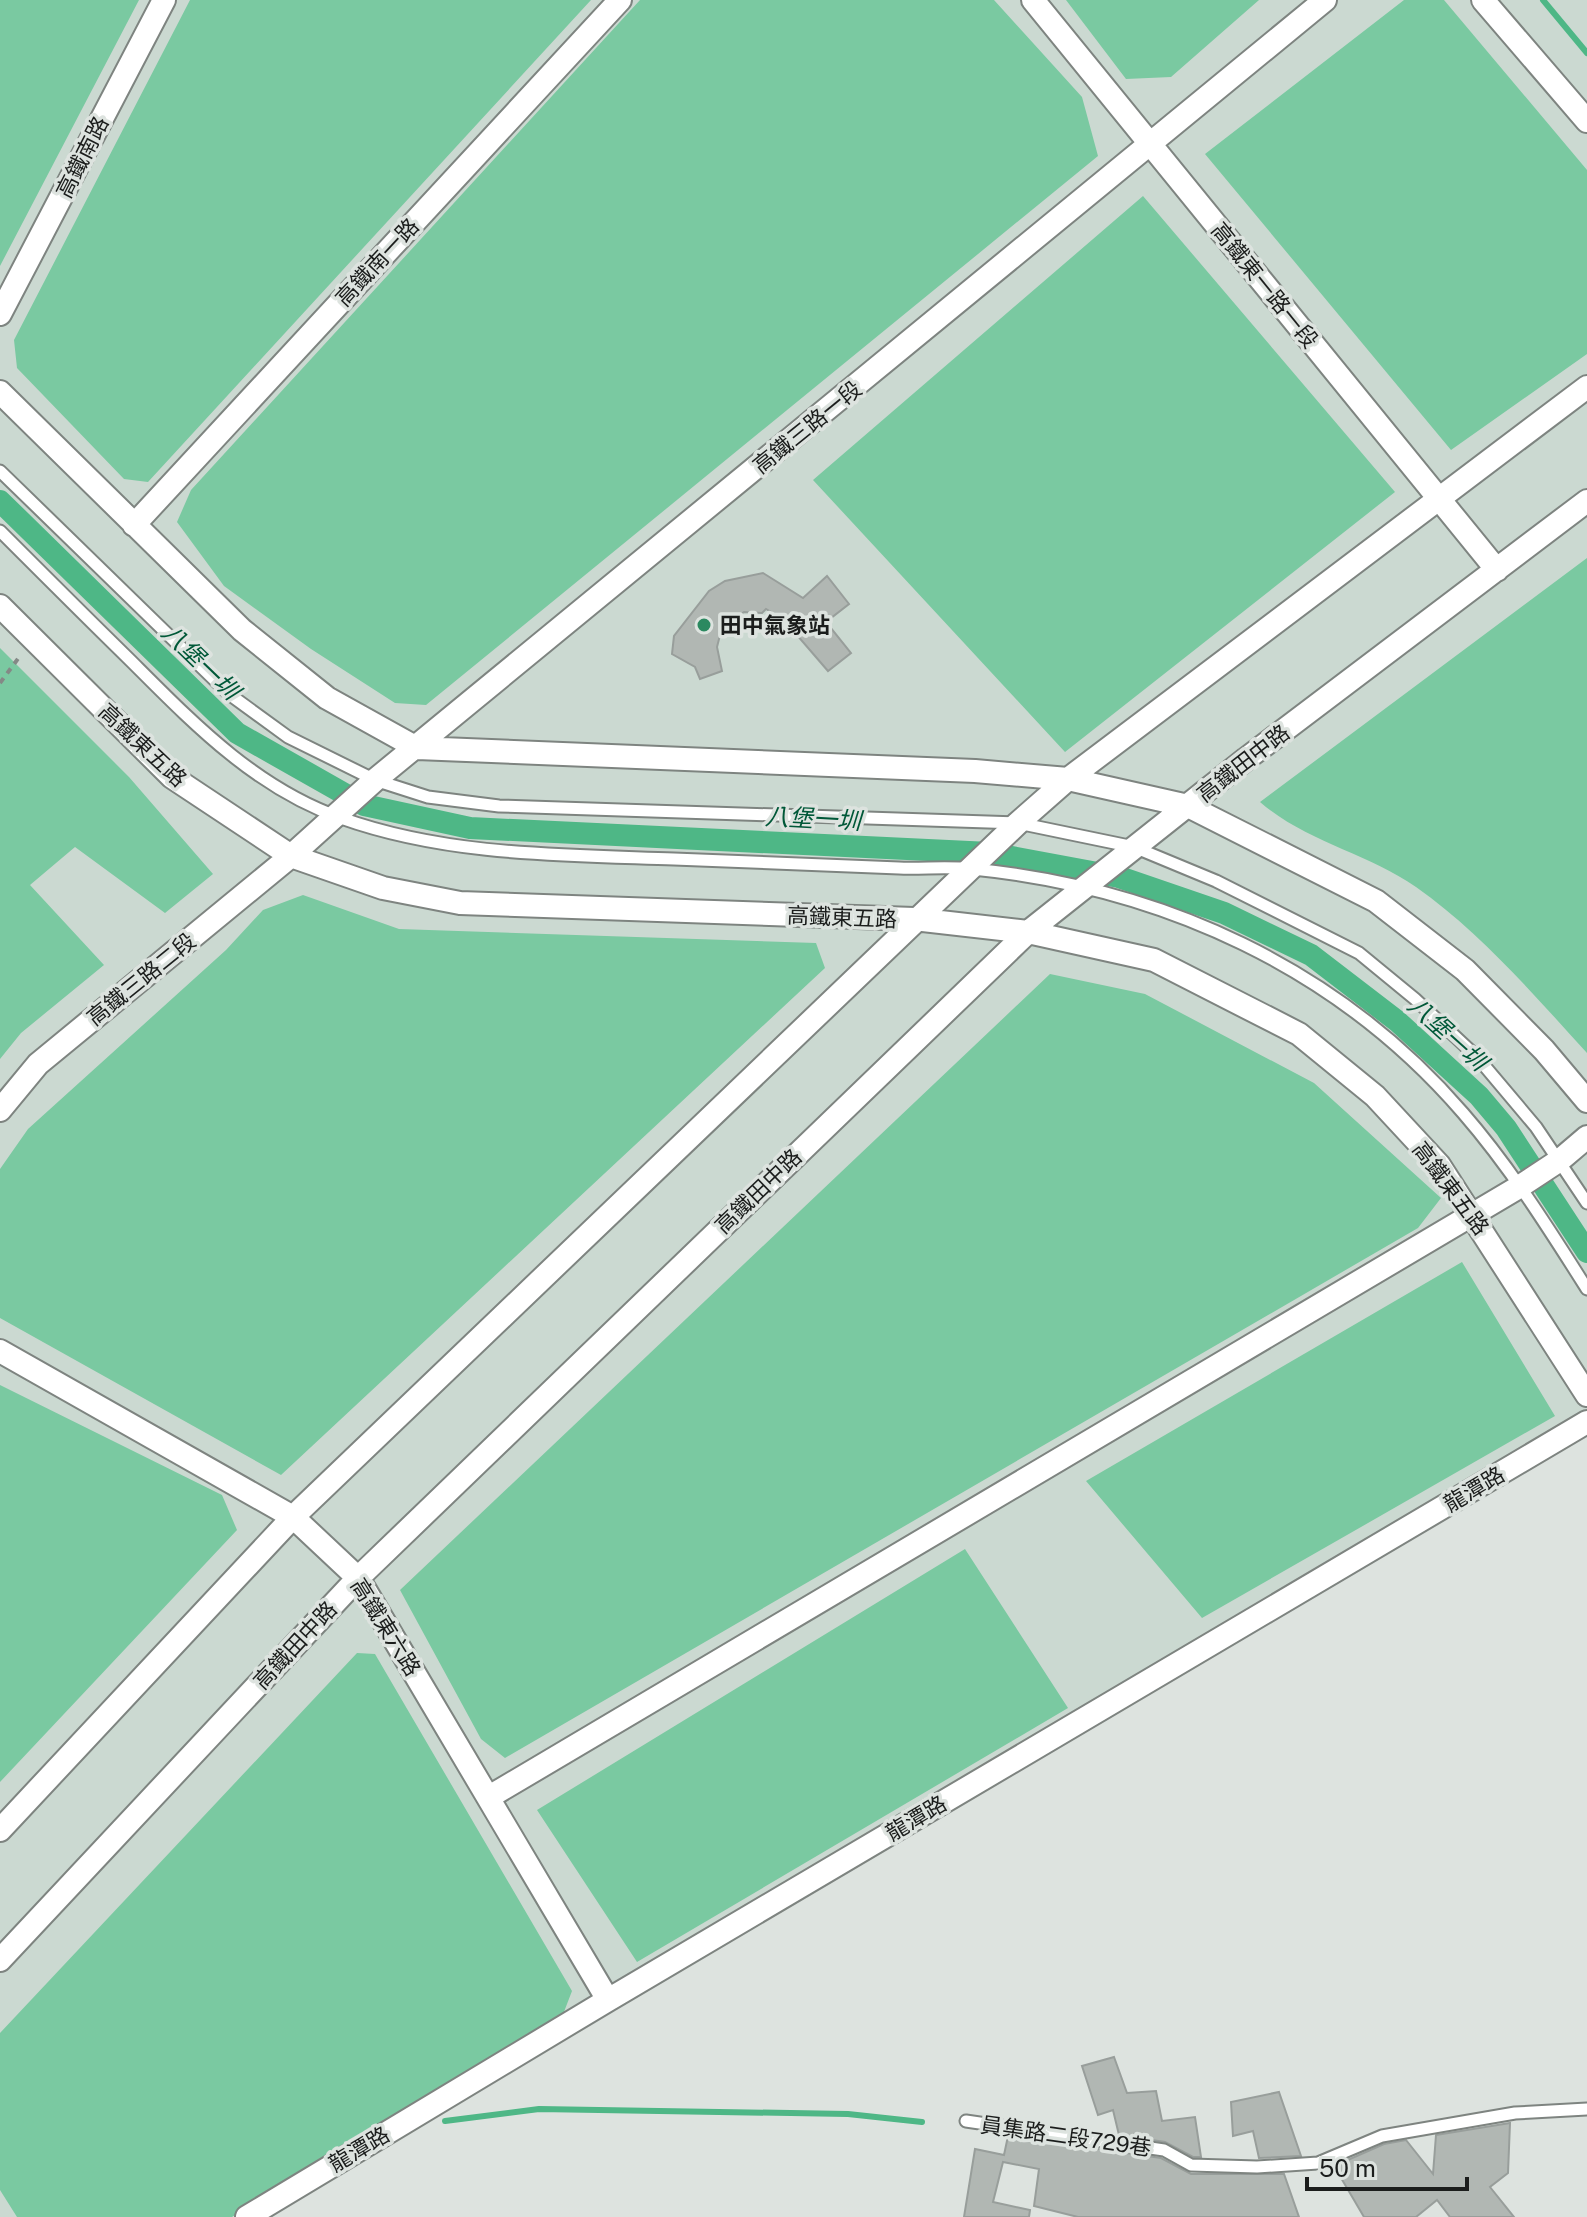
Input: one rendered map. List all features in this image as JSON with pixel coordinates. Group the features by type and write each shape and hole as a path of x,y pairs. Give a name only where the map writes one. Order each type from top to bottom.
{"street":[{"name":"高鐵南路","path":"0,314 164,0"},
{"name":"高鐵南一路","path":"134,525 620,0"},
{"name":"高鐵東一路一段","path":"1033,0 1497,570"},
{"name":"高鐵三路一段","path":"291,856 375,780 1325,0"},
{"path":"1483,0 1587,121"},
{"path":"0,1830 293,1517 914,919 1018,823 1068,779 1587,387"},
{"path":"0,392 242,630 327,698 417,748 959,770 1068,779 1188,806 1376,901 1465,970 1544,1050 1587,1101"},
{"name":"高鐵田中路","path":"0,1960 358,1578 1028,932 1134,847 1587,501"},
{"name":"高鐵東五路","path":"0,606 172,777 291,856 383,888 460,903 914,919 1028,932 1154,960 1299,1034 1375,1096 1439,1165 1587,1395"},
{"name":"高鐵三路二段","path":"0,1110 38,1064 291,856"},
{"path":"489,1797 1519,1187 1560,1160 1587,1137"},
{"name":"高鐵東六路","path":"0,1351 293,1517 358,1578 608,2000"},
{"name":"龍潭路","path":"247,2217 608,2000 1587,1422"}],"lane":[{"path":"0,471 229,694 288,737 375,780 428,797 499,806 1018,823 1134,847 1296,919 1359,953 1415,999 1477,1057 1560,1160 1587,1203"},
{"path":"0,531 236,761 337,817 451,846 721,861 969,868 1083,887 1211,928 1285,963 1381,1029 1460,1109 1519,1187 1587,1289"},
{"name":"員集路二段729巷","path":"966,2121 1164,2150 1191,2165 1257,2167 1318,2163 1382,2136 1515,2113 1587,2109"}],"path":[{"path":"0,683 33,638"}],"shaded area":[{"path":"0,0 1587,0 1587,1416 221,2217 0,2217"}],"green space":[{"path":"0,0 139,0 0,266"},
{"path":"190,0 591,0 148,482 124,479 17,368 14,340"},
{"path":"640,0 994,0 1082,97 1098,156 426,705 395,703 311,649 224,586 177,522 191,490"},
{"path":"1066,0 1259,0 1171,77 1126,79"},
{"path":"1404,0 1444,0 1587,170 1587,354 1451,450 1205,154"},
{"path":"1143,196 1395,492 1065,752 813,480"},
{"path":"1587,558 1587,1053 1506,966 1440,905 1397,875 1317,838 1260,802"},
{"path":"0,648 129,777 213,874 165,913 75,847 30,885 104,965 21,1033 0,1059"},
{"path":"303,895 399,929 816,943 825,968 281,1475 0,1318 0,1169 28,1129 226,950 263,910"},
{"path":"1050,974 1145,994 1314,1083 1441,1198 1418,1228 505,1758 481,1739 400,1590"},
{"path":"1462,1262 1555,1416 1202,1618 1086,1481"},
{"path":"0,1385 222,1495 237,1530 0,1782"},
{"path":"965,1549 1068,1708 637,1962 537,1810"},
{"path":"357,1653 375,1654 572,1991 562,2017 232,2217 17,2217 0,2190 0,2033"}],"building":[{"name":"田中氣象站","path":"763,573 803,598 827,576 849,604 826,622 851,653 828,671 784,620 766,609 762,613 744,612 722,627 717,647 722,671 700,679 695,667 672,654 674,636 709,591 725,581"},
{"path":"1114,2057 1127,2093 1156,2091 1162,2121 1195,2117 1201,2157 1193,2157 1165,2142 1119,2135 1113,2110 1098,2115 1082,2066"},
{"path":"1279,2092 1301,2156 1259,2158 1253,2131 1233,2136 1231,2102"},
{"path":"1510,2123 1508,2173 1490,2187 1514,2217 1450,2217 1437,2200 1416,2217 1364,2217 1334,2166 1384,2144 1406,2140 1433,2174 1436,2135"},
{"path":"1008,2136 1161,2158 1191,2174 1284,2174 1299,2217 1078,2217 1034,2206 1039,2169 1003,2162 993,2202 1030,2210 1029,2217 964,2217 975,2149 1004,2155"}],"waterway":[{"path":"1543,0 1587,53"},
{"name":"八堡一圳","path":"0,501 237,733 364,805 470,828 990,853 1119,877 1224,913 1311,955 1397,1021 1479,1096 1506,1128 1587,1252"},
{"path":"445,2121 539,2109 848,2114 922,2122"}],"place":[{"name":"田中氣象站","path":"704,625"}]}
